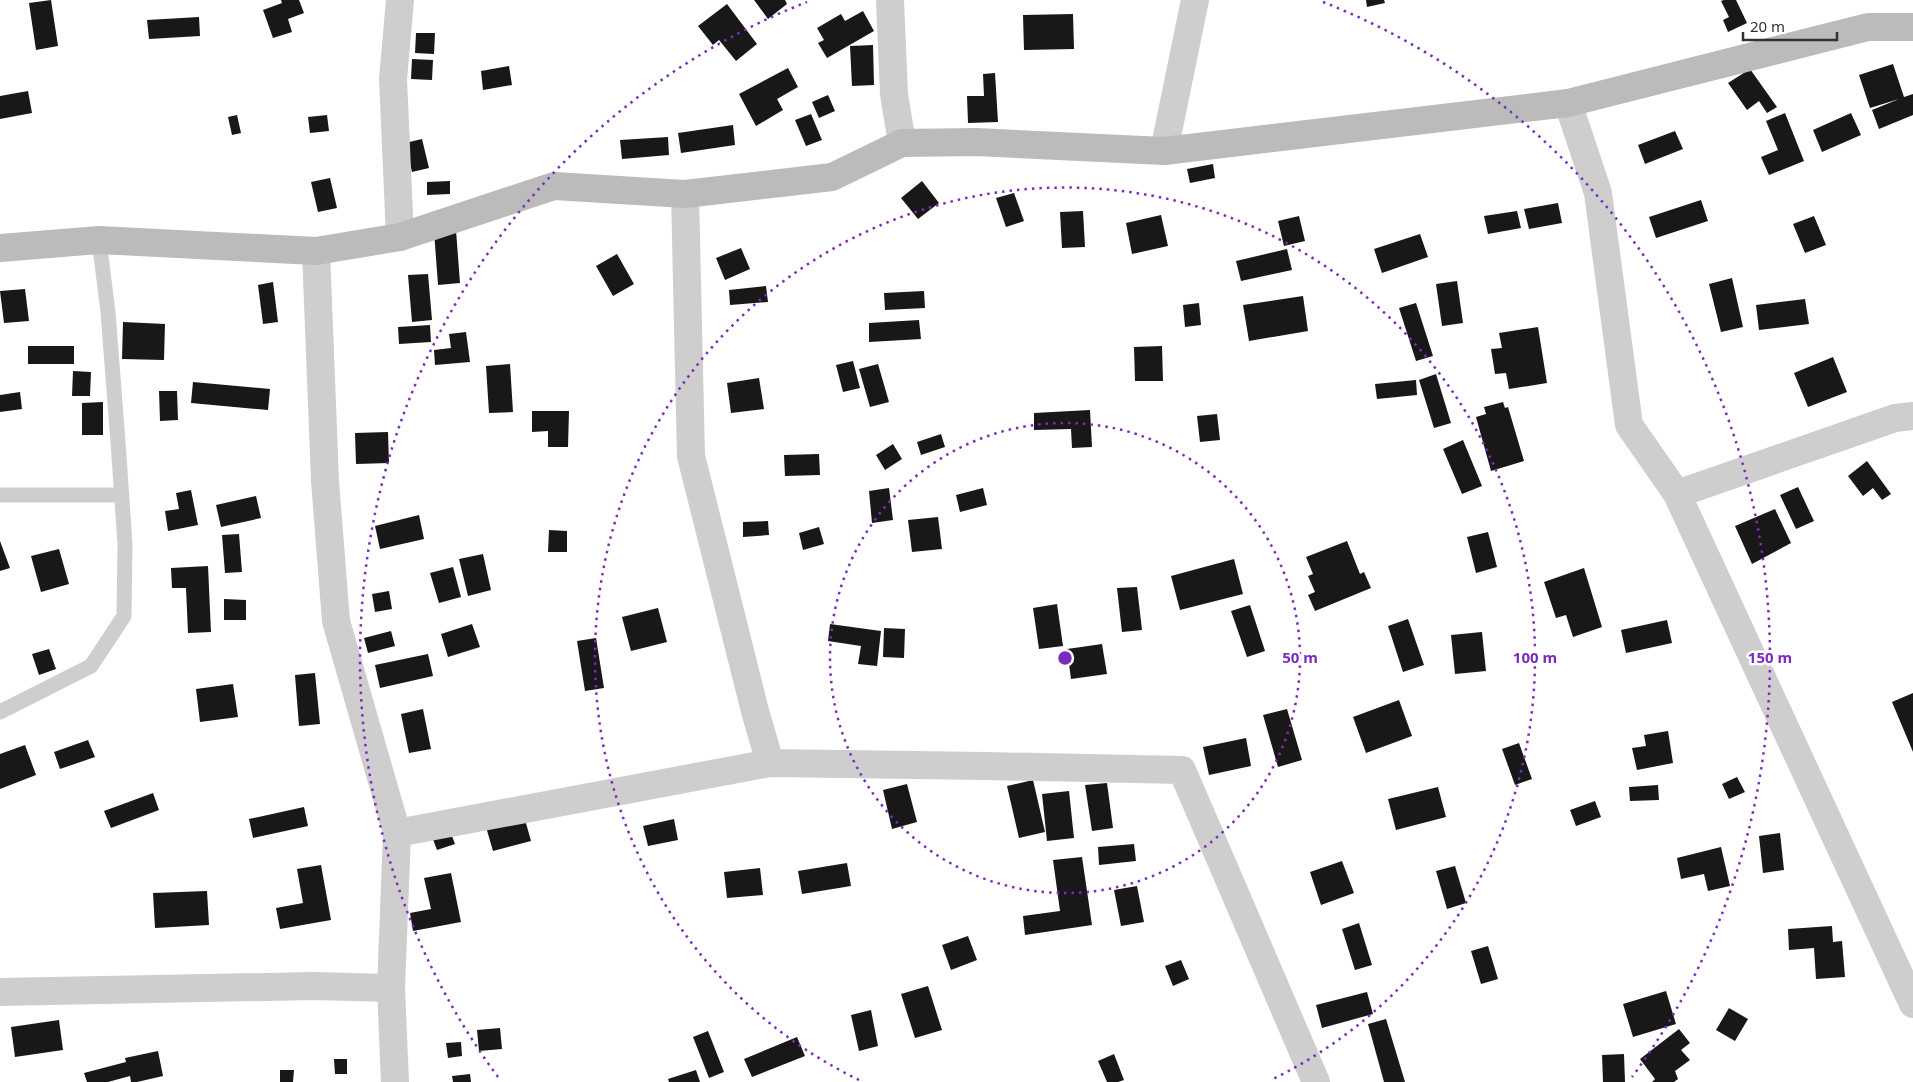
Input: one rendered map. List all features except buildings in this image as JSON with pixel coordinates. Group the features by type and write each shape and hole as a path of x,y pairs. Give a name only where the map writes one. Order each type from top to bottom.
{"street":[{"path":"400,0 393,79 400,237"},
{"path":"890,0 894,94 902,143"},
{"path":"1164,151 1195,0"},
{"path":"0,248 99,240 316,251 400,237 554,186 684,194 832,177 902,143 976,142 1164,151 1568,103 1868,27 1913,27"},
{"path":"1568,103 1598,193 1629,424 1677,494 1913,1004"},
{"path":"684,194 691,456 755,711 770,763"},
{"path":"316,251 325,481 336,621 397,833 391,988 395,1082"},
{"path":"1677,494 1894,418 1913,416"},
{"path":"397,833 770,763 1182,770 1316,1082"},
{"path":"0,992 313,986 391,988"}],"lane":[{"path":"0,712 91,666 124,616 125,544 122,494 108,312 99,240"},
{"path":"0,495 122,494"}]}
